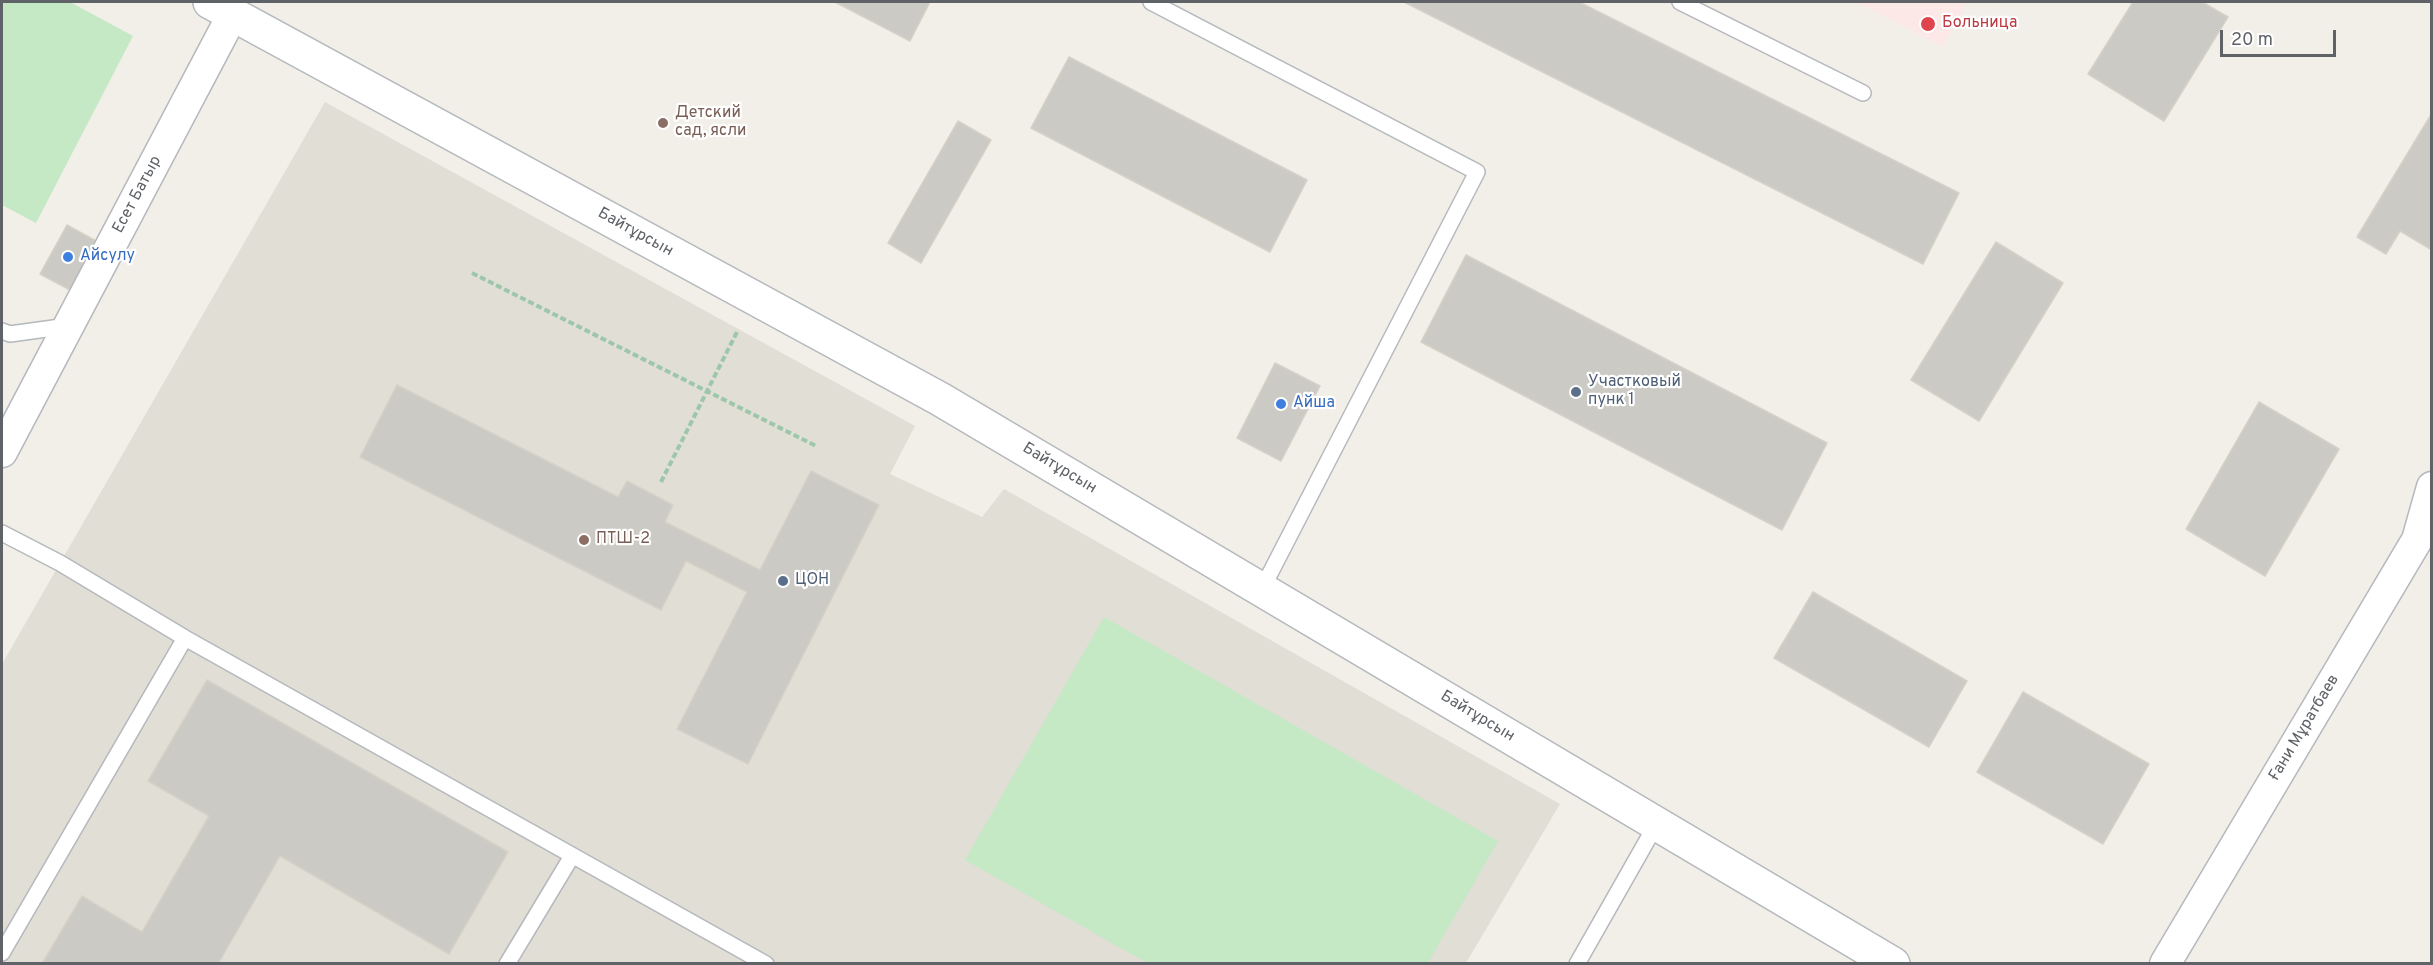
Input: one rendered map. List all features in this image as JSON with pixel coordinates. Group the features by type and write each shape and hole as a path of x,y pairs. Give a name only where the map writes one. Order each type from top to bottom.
{"street":[{"name":"Байтұрсын","path":"228,6 940,399 1893,963"},
{"name":"Есет Батыр","path":"2,452 68,326 228,6"},
{"name":"Ғани Мұратбаев","path":"2165,963 2417,540 2432,487"}],"lane":[{"path":"1151,2 1477,172 1262,589"},
{"path":"1680,2 1863,93"},
{"path":"2,330 10,334 68,326"},
{"path":"2,533 60,563 186,638 766,963"},
{"path":"2,953 186,638"},
{"path":"1577,963 1657,823"},
{"path":"507,963 572,856"}],"path":[{"path":"472,273 816,446"},
{"path":"661,482 738,330"}],"shaded area":[{"name":"Больница","path":"1856,2 1967,2 1943,47"},
{"name":"ПТШ-2","path":"325,102 915,426 890,474 982,517 1004,489 1560,804 1466,963 2,964 2,664"}],"green space":[{"path":"2,2 70,2 133,36 36,223 2,205"},
{"path":"1104,617 1498,841 1428,963 1147,963 965,860"}],"building":[{"path":"835,2 930,2 910,41"},
{"path":"1404,2 1579,2 1959,193 1923,264"},
{"path":"2133,2 2202,2 2228,17 2164,121 2088,74"},
{"path":"1069,57 1307,180 1270,252 1031,128"},
{"path":"2432,113 2432,250 2400,231 2386,254 2357,237"},
{"path":"958,121 991,140 921,263 888,243"},
{"name":"Айсулу","path":"67,225 96,241 70,290 40,274"},
{"path":"1996,242 2063,283 1979,421 1911,380"},
{"path":"1466,255 1827,443 1782,530 1421,342"},
{"path":"1275,363 1320,386 1281,461 1237,438"},
{"name":"ЦОН","path":"397,385 618,497 627,481 673,505 665,522 760,570 811,471 879,505 748,764 677,729 747,592 686,561 661,610 360,457"},
{"path":"2259,402 2339,449 2265,576 2186,529"},
{"path":"1813,592 1967,681 1929,747 1774,658"},
{"path":"207,680 508,852 449,954 280,856 218,964 42,964 82,896 142,932 209,816 148,781"},
{"path":"2023,692 2149,764 2103,844 1977,772"}],"place":[{"name":"Больница","path":"1928,24"},
{"name":"Детский сад, ясли","path":"663,123"},
{"name":"Айсулу","path":"68,257"},
{"name":"Участковый пунк 1","path":"1576,392"},
{"name":"Айша","path":"1281,404"},
{"name":"ПТШ-2","path":"584,540"},
{"name":"ЦОН","path":"783,581"}]}
